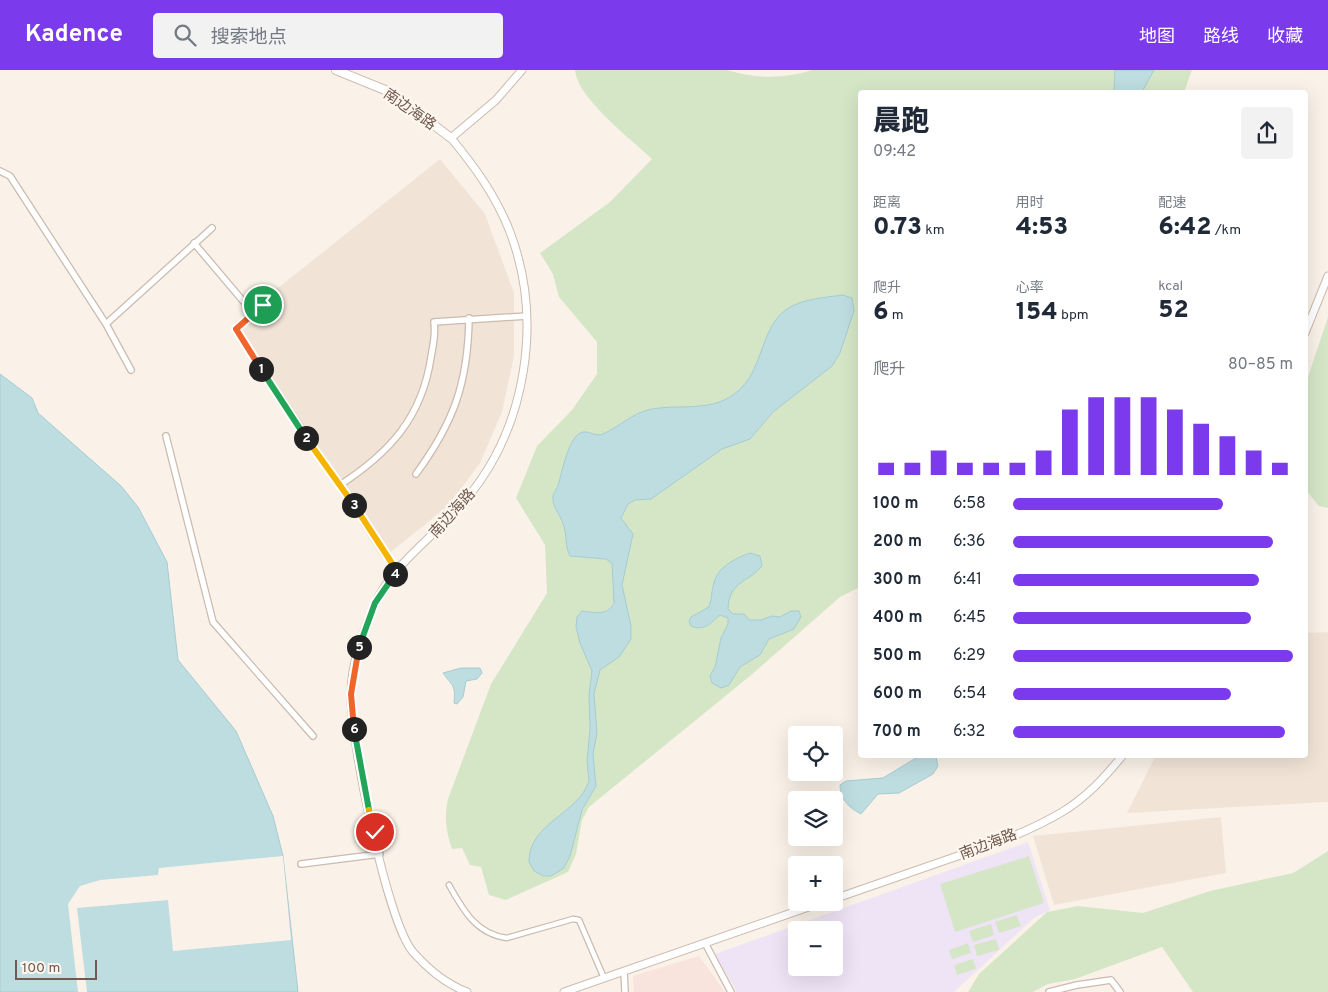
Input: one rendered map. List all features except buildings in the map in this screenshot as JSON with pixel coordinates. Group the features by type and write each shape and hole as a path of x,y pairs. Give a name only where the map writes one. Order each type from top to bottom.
{"main road":[{"name":"南边海路","path":"336,70 390,92 451,138"}],"street":[{"path":"451,138 496,100 522,70"},
{"name":"南边海路","path":"451,138 484,181 510,232 519,263 526,316 523,377 506,436 490,467 469,497 397,571 375,603 361,640 354,666 351,694 358,753 380,854 398,924 413,952 443,980 467,992"},
{"path":"0,171 10,176 106,324 131,370"},
{"path":"106,324 212,228"},
{"path":"194,244 242,301"},
{"path":"1308,326 1328,276"},
{"path":"263,305 236,329 397,571"},
{"path":"340,485 380,456 410,420 419,404 429,371 434,322 469,318 526,316"},
{"path":"416,474 438,444 459,396 467,355 469,318"},
{"path":"166,436 213,622 313,736"},
{"name":"南边海路","path":"843,896 1001,841 1042,822 1063,811 1085,795 1104,778 1121,758"},
{"path":"302,864 380,854"},
{"path":"450,885 472,921 487,933 496,936 507,938 573,919 579,920 604,978"},
{"path":"564,992 797,911"},
{"path":"705,943 731,992"},
{"path":"624,971 625,992"},
{"path":"1049,992 1077,985 1111,980 1120,992"}],"shaded area":[{"path":"440,159 485,214 514,293 514,356 502,412 480,463 448,506 382,559 234,323"},
{"path":"1328,632 1328,802 1127,813 1154,758 1308,758 1308,633"},
{"path":"1221,817 1226,873 1054,905 1033,836"},
{"path":"1028,842 1050,910 1034,918 954,992 737,992 715,954 788,928 788,976 843,976 843,921 807,921 835,911 843,911 843,908"},
{"path":"699,956 725,992 634,992 633,976"}],"green space":[{"path":"575,70 727,70 748,75 770,77 812,70 1192,70 1185,90 858,90 858,588 840,597 750,676 589,807 582,820 576,854 568,872 506,900 489,895 481,867 470,865 462,848 452,849 448,837 446,812 448,799 491,684 547,593 545,545 516,498 537,446 572,410 597,374 597,342 559,297 553,274 540,253 610,202 652,159 606,118 585,93 578,81"},
{"path":"1328,317 1328,508 1319,506 1308,493 1308,377"},
{"path":"1328,851 1328,992 1193,992 1162,947 1075,979 1048,984 1033,992 968,992 979,974 1047,912 1078,906 1143,913 1210,891 1293,873"},
{"path":"1029,856 1044,903 955,932 940,884"},
{"path":"1017,915 1021,926 999,933 995,922"},
{"path":"991,924 994,935 973,942 969,931"},
{"path":"996,939 999,950 977,956 974,945"},
{"path":"968,943 971,953 952,959 949,950"},
{"path":"973,959 976,969 957,975 954,965"}],"water":[{"path":"1115,70 1154,70 1143,90 1114,90"},
{"path":"843,295 852,298 854,311 840,353 832,366 773,412 750,439 722,449 651,499 635,500 628,504 621,518 633,534 622,585 631,626 631,639 619,657 600,670 594,694 597,733 593,754 596,786 582,810 570,856 564,868 551,876 543,876 534,871 529,862 531,848 545,828 583,793 589,781 587,761 590,729 589,694 592,671 580,643 576,627 577,617 582,611 604,612 614,603 612,563 606,559 570,556 563,523 553,502 553,495 573,440 583,432 596,435 602,434 631,417 648,410 702,406 723,401 733,395 744,384 752,372 769,332 785,310 804,301"},
{"path":"0,374 32,398 38,413 121,486 138,507 167,562 178,660 236,731 273,816 283,856 298,992 0,992"},
{"path":"750,553 760,556 762,566 757,572 740,583 732,593 728,609 733,614 744,614 749,620 761,620 772,616 780,617 791,611 799,611 801,617 794,629 769,639 760,655 740,667 729,685 721,688 712,683 710,676 715,667 721,638 728,624 728,618 720,615 700,628 691,626 689,621 691,617 709,607 713,586 719,572 733,560"},
{"path":"461,668 480,668 482,673 477,679 466,681 463,697 457,704 454,703 453,686 443,673"},
{"path":"916,758 936,758 938,766 933,774 899,793 878,794 861,814 849,806 843,799 843,791 840,791 840,785 846,781 883,778"}],"pier":[{"path":"283,856 291,940 173,951 168,900 77,908 87,992 78,992 68,904 80,886 100,880 158,875 159,868"}],"route":[{"path":"263,305 236,329 316,453 360,514 397,571 375,603 361,640 354,666 351,694 358,753 375,832"}]}
